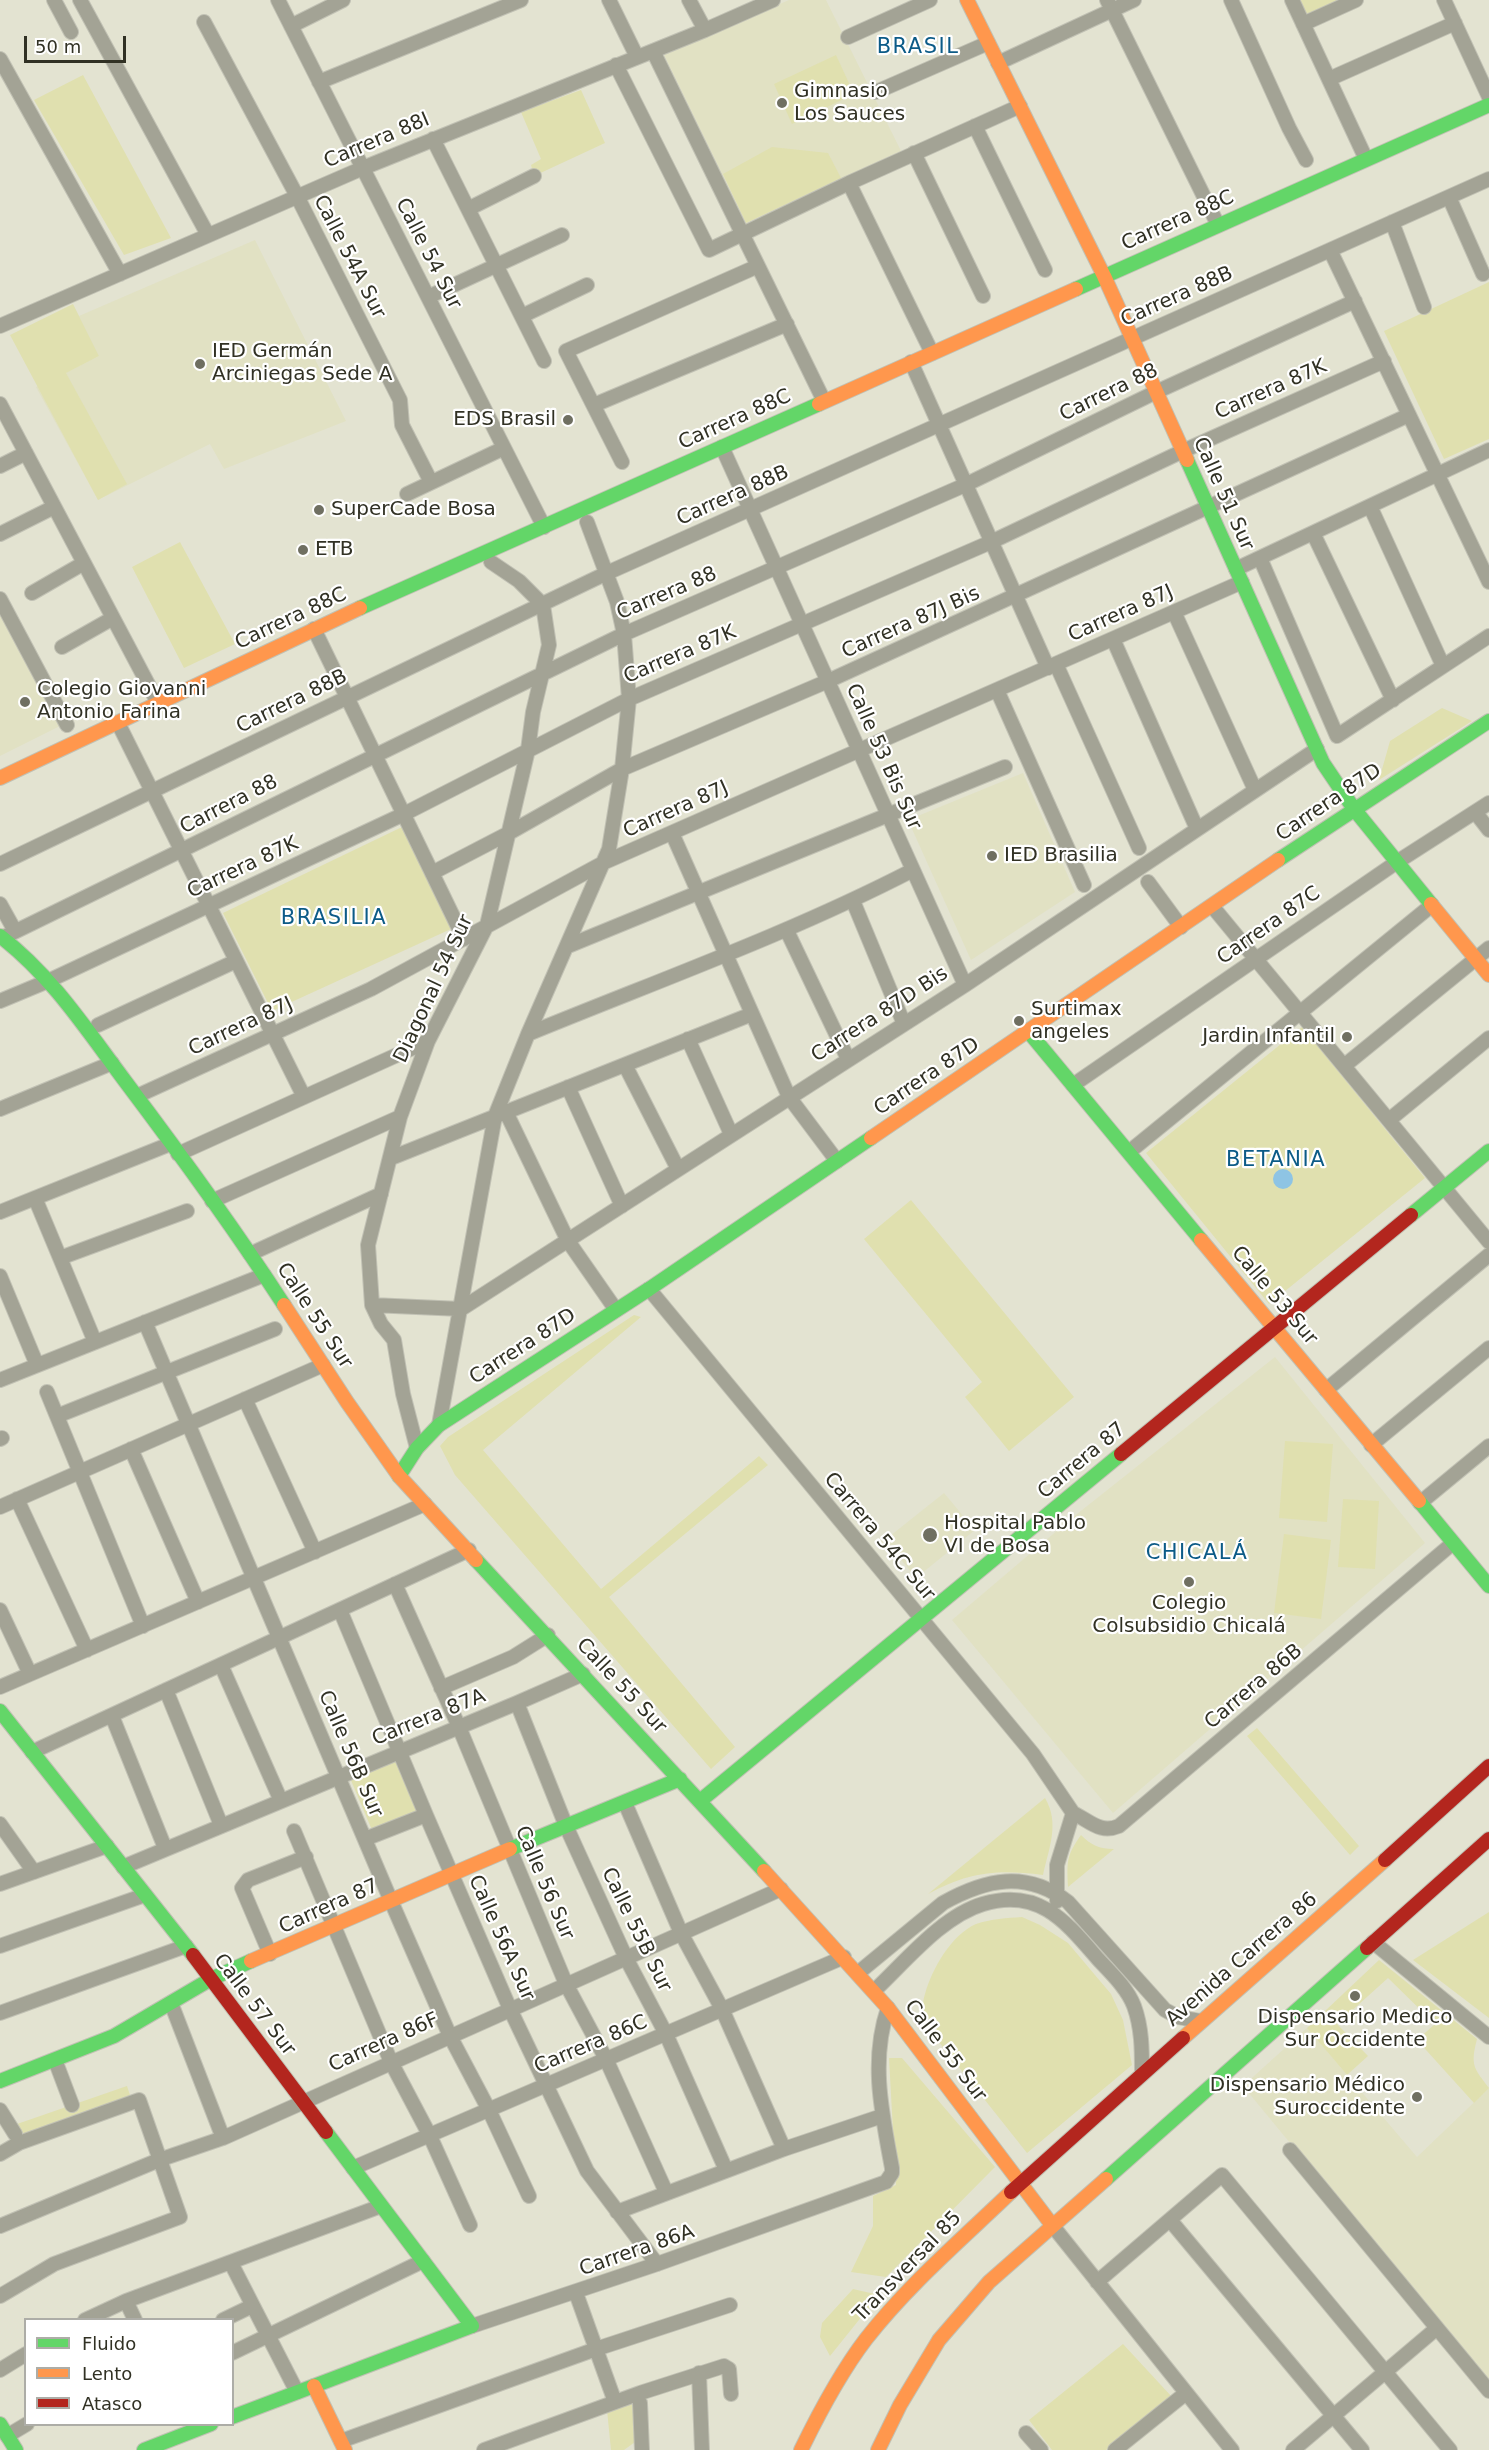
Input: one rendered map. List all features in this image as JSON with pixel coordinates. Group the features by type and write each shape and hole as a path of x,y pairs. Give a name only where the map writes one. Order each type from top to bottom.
{"street":[{"path":"54,0 71,32"},
{"path":"80,0 208,235"},
{"name":"Calle 54 Sur","path":"278,0 544,526"},
{"path":"291,26 344,0"},
{"path":"319,82 521,0"},
{"path":"609,0 637,57"},
{"path":"689,0 705,30"},
{"name":"Carrera 88I","path":"0,326 363,168 705,30 758,3 773,0"},
{"path":"848,37 930,0"},
{"name":"Calle 51 Sur","path":"967,0 1104,276 1332,778 1354,809 1489,975"},
{"path":"999,63 1109,5 1134,0"},
{"path":"1231,0 1289,128 1306,160"},
{"path":"1292,0 1366,159"},
{"path":"1303,24 1356,0"},
{"path":"1444,0 1489,97"},
{"path":"1109,5 1218,225"},
{"name":"Calle 54A Sur","path":"204,21 297,196 400,400 402,425 431,483"},
{"path":"1329,79 1455,23"},
{"path":"876,92 988,43"},
{"path":"653,51 824,401"},
{"path":"0,59 120,274"},
{"path":"616,65 709,250 849,183 1020,106"},
{"name":"Carrera 88C","path":"0,778 314,629 1489,105"},
{"path":"975,126 1045,270"},
{"path":"433,139 544,361"},
{"path":"914,153 982,296"},
{"path":"468,209 534,176"},
{"name":"Carrera 88B","path":"0,864 608,573 1489,179"},
{"path":"849,183 932,353"},
{"path":"1449,197 1483,274"},
{"path":"1392,222 1424,307"},
{"path":"428,297 562,235"},
{"path":"1330,250 1489,582"},
{"path":"622,462 566,351 758,266"},
{"path":"522,316 587,285"},
{"name":"Carrera 88","path":"6,935 624,633 965,484 1156,392 1355,301"},
{"path":"594,405 787,324"},
{"name":"Carrera 87K","path":"0,1001 48,981 404,814 629,699 991,542 1183,451 1384,361"},
{"path":"910,362 1016,597 1052,666 1139,848"},
{"path":"0,404 158,704"},
{"name":"Carrera 87J Bis","path":"432,873 509,833 622,769 1016,597 1409,415"},
{"name":"Calle 53 Bis Sur","path":"722,447 964,985"},
{"path":"407,494 504,448"},
{"name":"Carrera 87J","path":"137,1096 371,989 605,862 1174,612 1239,576 1260,558 1489,450"},
{"path":"0,466 26,453"},
{"path":"1370,506 1443,666"},
{"path":"0,534 54,507"},
{"path":"439,1425 501,1114 528,1034 605,862 622,769 629,699 624,633 608,573 587,522"},
{"path":"1313,533 1393,700"},
{"path":"1260,558 1337,736 1489,636"},
{"path":"491,562 519,581 543,605"},
{"path":"32,593 84,563"},
{"path":"0,599 68,724"},
{"name":"Diagonal 54 Sur","path":"417,1448 403,1395 394,1340 381,1324 372,1305 368,1245 400,1117 428,1041 487,925 528,750 533,712 549,645 543,605"},
{"path":"1174,612 1255,790"},
{"path":"62,647 113,618"},
{"path":"314,629 464,939"},
{"path":"1113,639 1197,829"},
{"path":"997,690 1084,885"},
{"name":"Carrera 87D","path":"399,1476 417,1448 439,1425 649,1289 1354,809 1489,721"},
{"path":"118,723 304,1097"},
{"name":"Carrera 87D Bis","path":"461,1309 964,985 1317,749"},
{"path":"568,946 1005,767"},
{"name":"Carrera 87C","path":"1073,1085 1397,862 1489,803"},
{"path":"1475,812 1489,830"},
{"path":"672,833 789,1097 837,1161"},
{"path":"528,1034 787,931 913,870"},
{"path":"1148,882 1181,927"},
{"path":"853,901 904,1024"},
{"path":"0,904 6,935"},
{"path":"1129,1152 1432,905"},
{"path":"1212,906 1489,1242"},
{"path":"787,931 848,1059"},
{"name":"Calle 55 Sur","path":"6,935 48,981 137,1096 250,1254 356,1417 399,1476 874,1991 1052,2225 1232,2450"},
{"path":"1344,1066 1489,948"},
{"path":"98,1025 236,962"},
{"path":"391,1158 752,1014"},
{"name":"Calle 53 Sur","path":"1028,1031 1489,1586"},
{"path":"1389,1120 1489,1038"},
{"path":"688,1039 731,1134"},
{"path":"0,1212 174,1149 304,1097 428,1041"},
{"path":"0,1109 112,1063"},
{"path":"625,1065 678,1169"},
{"path":"568,1087 622,1206"},
{"path":"501,1114 568,1241 616,1310"},
{"path":"212,1202 400,1117"},
{"name":"Carrera 87","path":"700,1801 1489,1151"},
{"path":"250,1254 381,1194"},
{"path":"35,1198 95,1342"},
{"path":"60,1258 187,1211"},
{"path":"1326,1390 1489,1255"},
{"path":"0,1380 264,1275"},
{"path":"0,1276 37,1365"},
{"name":"Carrera 54C Sur","path":"649,1289 1033,1754 1073,1813"},
{"path":"372,1305 461,1309"},
{"name":"Calle 56B Sur","path":"145,1322 450,2036 489,2110 529,2196"},
{"path":"57,1416 274,1329"},
{"path":"1371,1445 1489,1348"},
{"path":"0,1507 323,1365"},
{"path":"47,1392 143,1626"},
{"path":"245,1399 315,1552"},
{"path":"130,1449 198,1602"},
{"path":"1420,1503 1487,1450"},
{"path":"17,1499 87,1650"},
{"path":"0,1688 425,1504"},
{"name":"Carrera 86B","path":"1073,1813 1102,1830 1110,1830 1119,1826 1453,1544"},
{"path":"32,1752 469,1550"},
{"name":"Calle 56 Sur","path":"395,1584 459,1727 508,1850 566,1984 606,2059 666,2192"},
{"path":"0,1610 30,1674"},
{"name":"Calle 56A Sur","path":"340,1610 510,2009 587,2171 657,2264"},
{"path":"441,1688 513,1657 548,1635"},
{"path":"220,1665 281,1801"},
{"name":"Carrera 87A","path":"123,1867 583,1674"},
{"path":"166,1690 221,1826"},
{"name":"Calle 55B Sur","path":"517,1703 566,1826 626,1958 666,2034 726,2170"},
{"name":"Calle 57 Sur","path":"0,1711 186,1946 472,2326"},
{"path":"112,1716 165,1848"},
{"name":"Avenida Carrera 86","path":"1020,2183 1200,2021 1384,1863 1489,1766"},
{"name":"Carrera 87","path":"0,2081 114,2036 211,1979 451,1874 680,1779"},
{"path":"625,1803 681,1933 722,2009 784,2149"},
{"path":"1062,1918 1056,1893 1057,1864 1073,1813"},
{"path":"364,1839 426,1815"},
{"path":"0,1824 34,1872"},
{"path":"294,1831 391,2062 429,2136 470,2225"},
{"path":"878,2450 914,2380 939,2340 989,2282 1489,1839"},
{"path":"0,1884 107,1846"},
{"path":"270,1954 242,1888 248,1880 306,1857"},
{"path":"858,1973 943,1903 976,1887 1013,1881 1033,1883 1056,1893 1075,1909 1165,2010 1178,2017 1200,2021"},
{"name":"Carrera 86F","path":"0,2226 159,2160 223,2138 781,1889"},
{"path":"0,1946 145,1895"},
{"path":"874,1991 939,1930 962,1912 986,1903 1011,1900 1034,1903 1062,1918 1127,1993 1133,2004 1141,2037 1142,2073"},
{"path":"1373,1942 1489,2037"},
{"path":"0,2013 186,1946"},
{"name":"Carrera 86C","path":"353,2168 844,1957"},
{"path":"171,2003 223,2138"},
{"name":"Carrera 86A","path":"234,2415 472,2326 576,2293 886,2182 892,2173 892,2168 882,2116 878,2056 880,2030 888,2008"},
{"path":"55,2060 72,2105"},
{"path":"0,2154 19,2143 139,2100 180,2217 54,2264 0,2296"},
{"path":"0,2110 15,2134"},
{"path":"618,2212 726,2170 882,2116"},
{"path":"1290,2150 1489,2391"},
{"path":"1097,2282 1222,2175 1450,2450"},
{"name":"Transversal 85","path":"801,2450 832,2389 880,2320 1020,2183"},
{"path":"87,2318 126,2301 381,2206"},
{"path":"1170,2220 1362,2450"},
{"path":"234,2352 423,2261"},
{"path":"231,2263 297,2392"},
{"path":"576,2293 615,2402"},
{"path":"126,2301 134,2318"},
{"path":"314,2386 343,2446 596,2349 730,2305"},
{"path":"225,2318 252,2306"},
{"path":"1293,2450 1437,2328"},
{"path":"0,2370 24,2355"},
{"path":"484,2450 699,2373 728,2366 731,2394"},
{"path":"699,2373 702,2450"},
{"path":"1115,2450 1186,2393"},
{"path":"639,2448 640,2403"},
{"path":"16,2450 4,2430 24,2425"},
{"path":"144,2450 193,2428"},
{"path":"1026,2433 1041,2450"}],"shaded area":[{"name":"Gimnasio Los Sauces","path":"789,0 826,0 901,151 746,223 664,55"},
{"path":"1300,0 1340,0 1307,15"},
{"path":"836,55 854,94 792,124 774,84"},
{"path":"83,75 171,238 124,255 34,100"},
{"path":"581,90 605,143 534,176 531,165 541,159 521,112"},
{"path":"772,147 828,153 841,178 746,223 723,174"},
{"name":"IED Germán Arciniegas Sede A","path":"255,240 346,421 224,469 210,444 98,500 36,387 99,356 79,316"},
{"path":"1489,282 1489,439 1444,459 1384,331"},
{"path":"73,304 99,356 66,373 127,484 98,500 10,335"},
{"path":"180,542 235,644 184,668 132,567"},
{"name":"Colegio Giovanni Antonio Farina","path":"0,610 62,725 0,756"},
{"path":"1442,708 1472,721 1379,780 1390,741"},
{"name":"IED Brasilia","path":"1023,773 1075,892 971,960 908,820"},
{"path":"402,827 451,929 272,1011 223,913"},
{"path":"1302,1027 1425,1178 1269,1304 1146,1153"},
{"path":"911,1200 1074,1397 1009,1451 965,1397 982,1382 864,1239"},
{"path":"634,1315 641,1317 483,1450 601,1589 759,1456 768,1465 609,1597 735,1747 711,1769 455,1475 440,1446 448,1437"},
{"name":"Colegio Colsubsidio Chicalá","path":"1275,1357 1425,1543 1113,1813 952,1620 1072,1518"},
{"path":"1285,1441 1333,1444 1327,1522 1279,1518"},
{"name":"Hospital Pablo VI de Bosa","path":"944,1493 975,1530 916,1578 885,1540"},
{"path":"1343,1499 1379,1501 1375,1569 1338,1567"},
{"path":"1284,1534 1331,1540 1321,1619 1274,1613"},
{"path":"1257,1728 1359,1846 1350,1855 1247,1736"},
{"path":"397,1759 419,1812 372,1830 350,1778"},
{"path":"1045,1798 1053,1826 1043,1875 1011,1872 984,1874 957,1881 928,1894"},
{"path":"1081,1835 1096,1846 1114,1849 1068,1887 1068,1860 1072,1848"},
{"path":"1489,1912 1489,2018 1413,1960"},
{"path":"1022,1917 1040,1925 1068,1943 1111,1994 1123,2020 1132,2065 1027,2153 923,2022 923,2000 928,1984 944,1954 958,1936 976,1924"},
{"path":"1379,1960 1477,2039 1474,2055 1475,2066 1489,2088 1474,2103 1417,2040 1435,2024 1388,1978 1337,2024 1368,2056 1347,2075 1307,2028"},
{"path":"1307,2028 1417,2157 1489,2088 1489,2384 1243,2086"},
{"path":"889,2058 902,2058 995,2167 886,2277 851,2272 873,2226 873,2196 896,2185"},
{"path":"127,2086 131,2098 21,2137 17,2124"},
{"path":"853,2289 879,2295 830,2356 820,2337 822,2323"},
{"path":"1123,2344 1172,2397 1106,2450 1052,2450 1029,2420"},
{"path":"635,2399 635,2442 624,2450 611,2450 607,2410"}],"water":[{"path":"1283,1169 1290,1172 1293,1179 1290,1186 1283,1189 1276,1186 1273,1179 1276,1172"}],"traffic: fast":[{"path":"1076,289 1489,105"},
{"path":"360,608 819,404"},
{"path":"1187,460 1323,763 1354,809 1431,904"},
{"path":"1278,860 1489,721"},
{"path":"0,936 36,968 82,1023 166,1136 284,1305"},
{"path":"1028,1031 1201,1240"},
{"path":"399,1476 417,1448 439,1425 649,1289 871,1138"},
{"path":"1411,1215 1489,1151"},
{"path":"700,1801 1121,1454"},
{"path":"1419,1501 1489,1586"},
{"path":"476,1560 764,1871"},
{"path":"0,1711 193,1955"},
{"path":"510,1849 680,1779"},
{"path":"1106,2179 1367,1948"},
{"path":"0,2081 114,2036 211,1979 251,1961"},
{"path":"234,2416 472,2326 326,2132"},
{"path":"0,2424 16,2450"},
{"path":"144,2450 206,2426"}],"traffic: slow":[{"path":"967,0 1104,276 1187,460"},
{"path":"819,404 1076,289"},
{"path":"0,778 360,608"},
{"path":"871,1138 1278,860"},
{"path":"1431,904 1489,975"},
{"path":"1201,1240 1419,1501"},
{"path":"284,1305 347,1402 399,1476 476,1560"},
{"path":"251,1961 510,1849"},
{"path":"1183,2038 1385,1860"},
{"path":"764,1871 888,2008 1052,2225"},
{"path":"878,2450 900,2405 939,2340 989,2282 1106,2179"},
{"path":"801,2450 848,2365 882,2319 917,2281 1011,2192"},
{"path":"314,2386 345,2450"}],"traffic: jam":[{"path":"1121,1454 1411,1215"},
{"path":"1385,1860 1489,1766"},
{"path":"1367,1948 1489,1839"},
{"path":"193,1955 326,2132"},
{"path":"1011,2192 1183,2038"}],"place":[{"name":"Gimnasio Los Sauces","path":"782,103"},
{"name":"IED Germán Arciniegas Sede A","path":"200,364"},
{"name":"EDS Brasil","path":"568,420"},
{"name":"SuperCade Bosa","path":"319,510"},
{"name":"ETB","path":"303,550"},
{"name":"Colegio Giovanni Antonio Farina","path":"25,702"},
{"name":"IED Brasilia","path":"992,856"},
{"name":"Surtimax angeles","path":"1019,1021"},
{"name":"Jardin Infantil","path":"1347,1037"},
{"name":"Hospital Pablo VI de Bosa","path":"930,1535"},
{"name":"Colegio Colsubsidio Chicalá","path":"1189,1582"},
{"name":"Dispensario Medico Sur Occidente","path":"1355,1996"},
{"name":"Dispensario Médico Suroccidente","path":"1417,2097"}],"district":[{"name":"BRASIL","path":"918,48"},
{"name":"BRASILIA","path":"334,919"},
{"name":"BETANIA","path":"1276,1161"},
{"name":"CHICALÁ","path":"1197,1554"}]}
